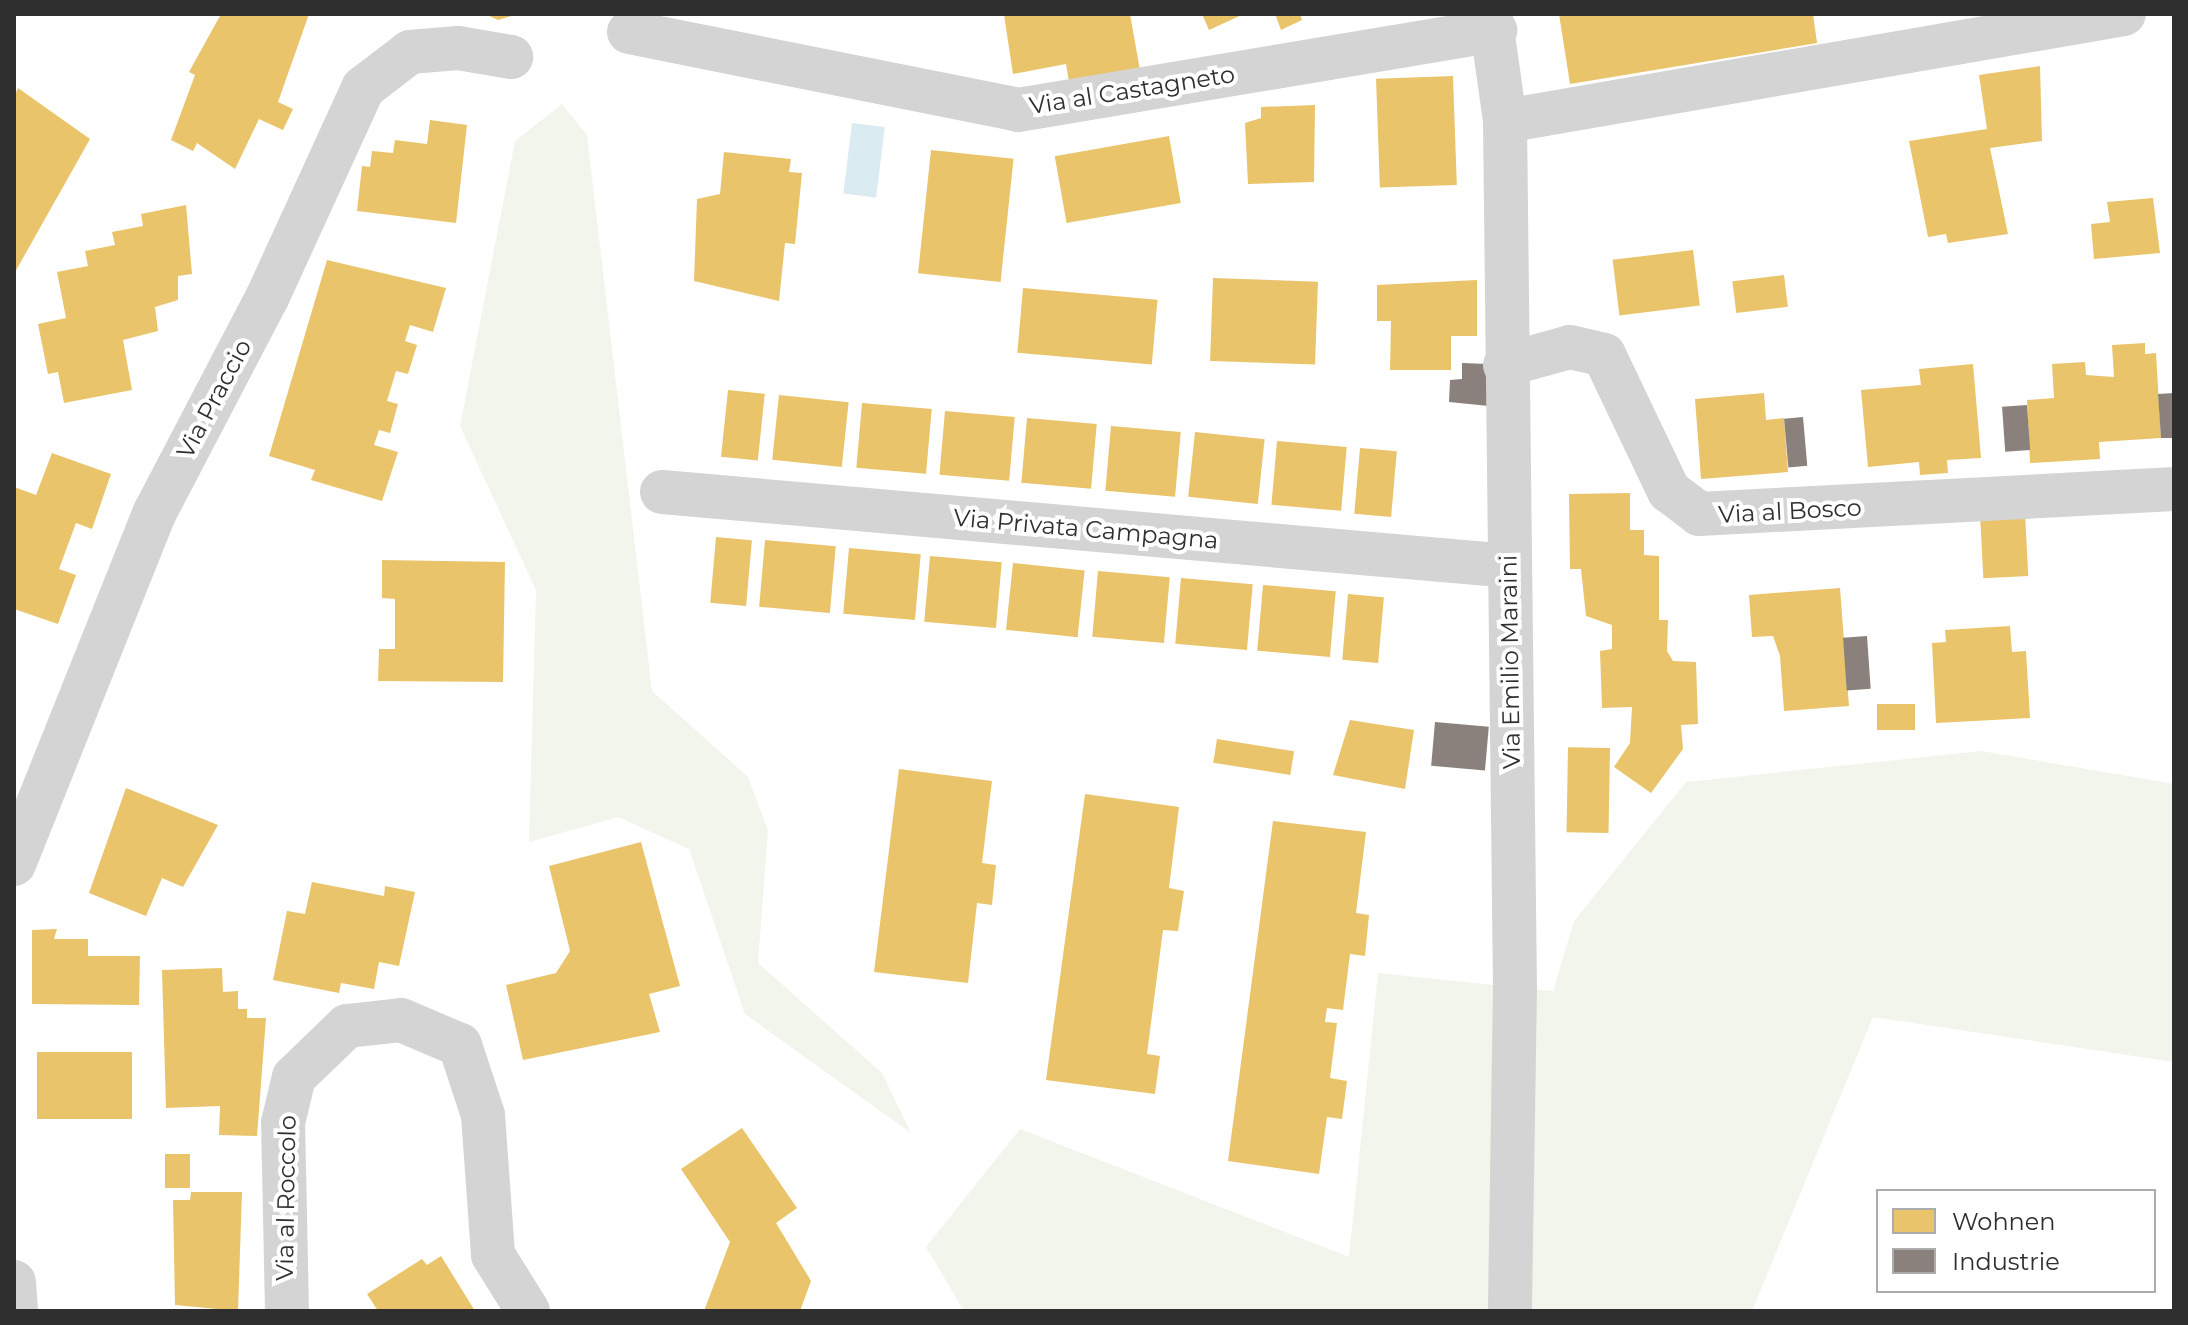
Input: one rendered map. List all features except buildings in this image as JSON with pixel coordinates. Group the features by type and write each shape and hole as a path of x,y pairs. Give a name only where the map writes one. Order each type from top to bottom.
{"street":[{"path":"1505,121 2124,14"},
{"name":"Via Emilio Maraini","path":"1492,22 1505,121 1510,1311"},
{"name":"Via al Castagneto","path":"629,32 1018,110 1492,22"},
{"name":"Via Praccio","path":"14,864 155,512 267,298 363,88 410,52 458,48 511,57"},
{"name":"Via al Bosco","path":"1505,365 1570,347 1604,355 1669,491 1699,514 2174,489"},
{"name":"Via Privata Campagna","path":"662,492 1509,566"},
{"name":"Via al Roccolo","path":"287,1311 283,1123 294,1077 347,1026 401,1020 460,1045 483,1115 493,1255 528,1311"},
{"path":"14,1282 16,1311"}],"shaded area":[{"path":"562,104 587,135 652,691 748,777 768,830 758,963 882,1073 911,1133 745,1014 689,849 618,817 529,842 536,590 460,426 515,141"},
{"path":"852,123 885,127 876,197 843,193"},
{"path":"1982,751 2174,784 2174,1062 1873,1017 1752,1311 964,1311 926,1247 1020,1129 1349,1257 1378,973 1553,991 1574,921 1686,782"}]}
